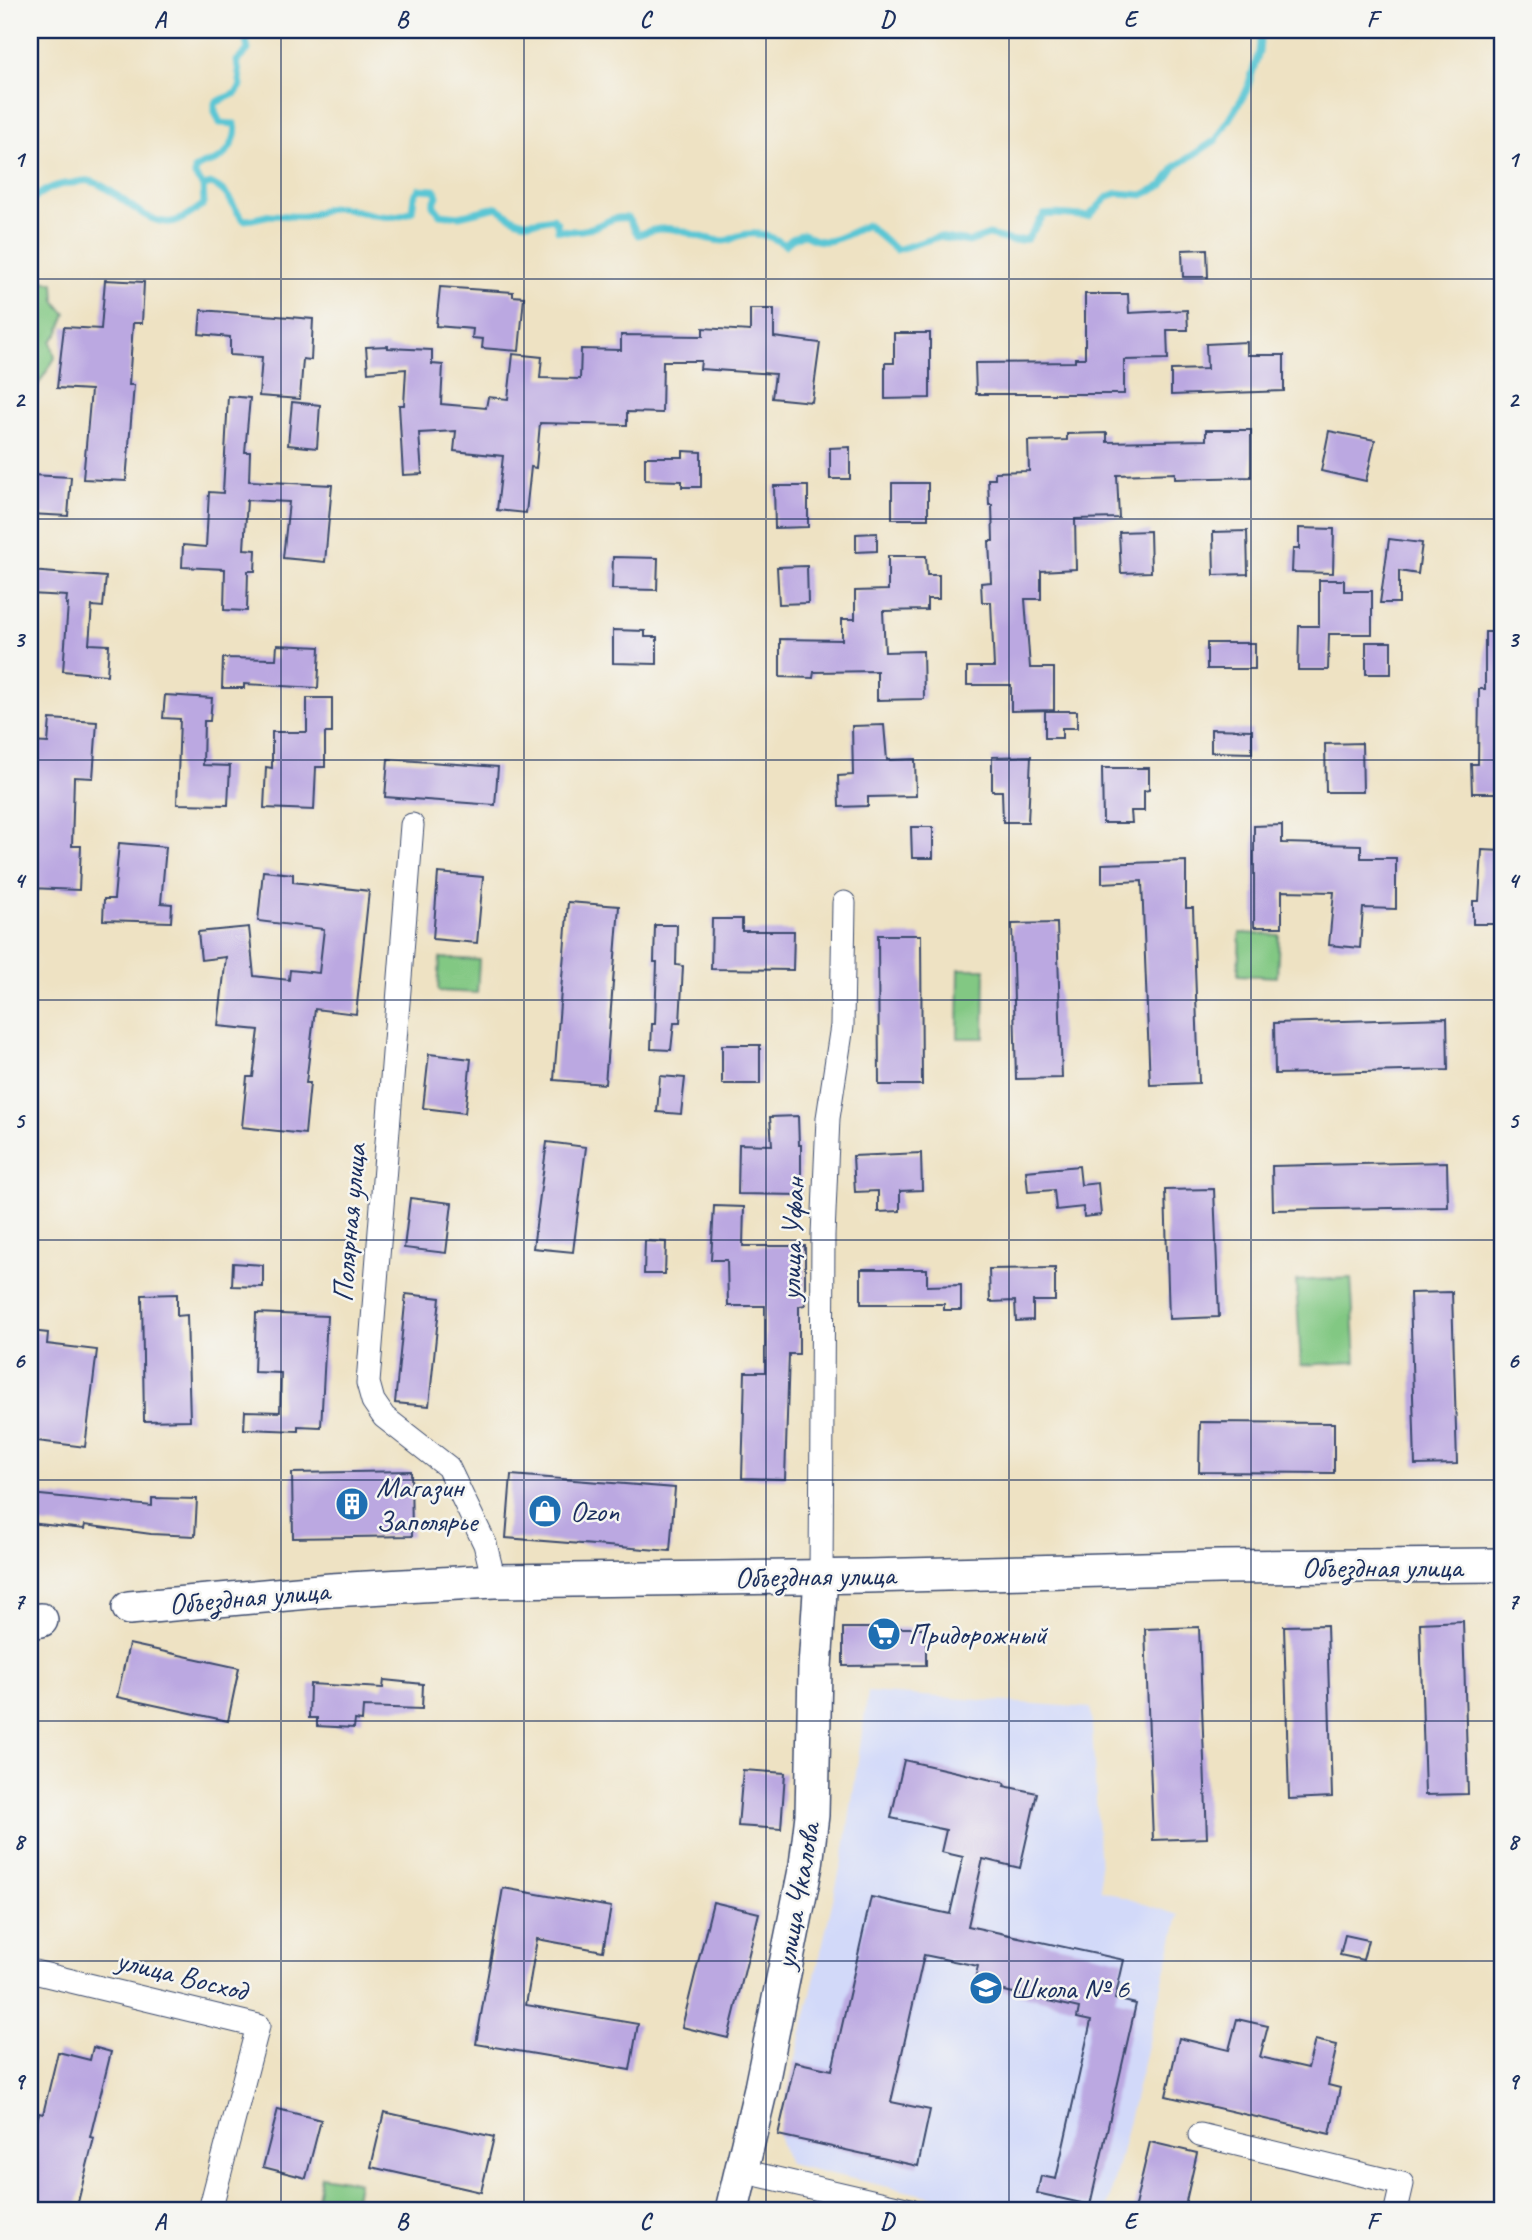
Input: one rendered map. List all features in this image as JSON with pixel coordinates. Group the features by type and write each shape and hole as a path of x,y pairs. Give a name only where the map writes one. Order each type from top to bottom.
{"main road":[{"name":"Объездная улица","path":"129,1608 359,1588 494,1581 821,1577 1219,1567 1502,1565"},
{"name":"улица Чкалова","path":"732,2210 761,2088 807,1853 812,1815 815,1667 821,1577"}],"street":[{"name":"Полярная улица","path":"412,825 368,1383 373,1401 384,1417 448,1467 485,1544 494,1581"},
{"name":"улица Уфан","path":"821,1577 823,1234 828,1118 842,1026 844,903"},
{"name":"улица Восход","path":"30,1970 257,2026 210,2210"},
{"path":"1199,2135 1402,2184 1396,2210"},
{"path":"742,2171 910,2210"}],"shaded area":[{"name":"Школа № 6","path":"868,1692 1091,1708 1101,1890 1179,1915 1107,2210 989,2210 788,2164 778,2135 845,1848"}],"green space":[{"path":"37,280 54,283 55,301 66,314 58,334 51,341 55,358 36,388 30,392 30,301 35,296"},
{"path":"1240,933 1279,935 1277,977 1238,975"},
{"path":"440,958 479,960 477,993 438,991"},
{"path":"959,969 985,969 984,1038 958,1038"},
{"path":"1351,1278 1356,1362 1301,1365 1296,1281"},
{"path":"321,2176 358,2182 353,2210 315,2210"}],"building":[{"path":"1207,249 1208,277 1183,277 1182,250"},
{"path":"105,280 144,282 142,323 133,323 129,385 134,385 126,481 83,479 91,390 57,388 64,327 101,329"},
{"path":"440,287 513,292 513,296 524,297 519,351 482,348 483,339 472,338 473,329 436,326"},
{"path":"1085,294 1128,294 1129,313 1187,310 1188,330 1167,330 1168,359 1124,360 1124,394 976,394 975,363 1075,362 1075,358 1085,358"},
{"path":"750,309 774,309 774,337 820,343 812,402 772,398 775,374 700,369 701,361 663,361 662,413 627,412 627,425 540,423 536,468 531,467 526,513 497,510 503,456 454,451 456,431 419,433 422,474 403,475 399,405 404,405 406,369 368,372 366,347 432,350 432,364 443,365 441,404 486,408 488,397 508,399 513,354 542,357 540,378 580,379 581,349 621,350 621,335 703,336 703,328 750,331"},
{"path":"201,310 313,319 311,360 303,359 300,399 259,396 262,357 230,355 230,337 199,334"},
{"path":"894,333 930,333 930,398 885,399 885,363 894,363"},
{"path":"1247,342 1247,355 1284,355 1284,391 1171,395 1171,370 1207,369 1206,344"},
{"path":"228,396 250,398 245,452 250,452 249,481 332,485 325,562 283,558 289,502 247,500 244,549 256,550 255,571 248,571 247,611 224,610 225,569 182,567 183,545 206,547 209,492 223,493"},
{"path":"292,402 320,405 317,448 288,445"},
{"path":"1206,430 1251,430 1251,477 1175,479 1175,473 1117,475 1119,518 1075,519 1076,569 1041,571 1041,599 1025,599 1030,668 1054,668 1054,710 1011,711 1011,685 967,685 967,667 994,667 991,602 982,602 981,583 991,582 989,541 993,541 992,505 989,505 988,479 995,479 995,472 1029,471 1028,441 1067,440 1067,434 1107,433 1107,442 1206,440"},
{"path":"1329,431 1375,440 1366,481 1321,471"},
{"path":"850,447 850,479 830,479 830,448"},
{"path":"683,451 701,452 701,487 682,487 682,481 645,480 645,457 683,457"},
{"path":"30,475 71,477 68,516 30,514"},
{"path":"892,483 928,483 928,519 892,519"},
{"path":"774,486 808,486 808,527 775,528"},
{"path":"1299,528 1334,529 1333,573 1292,572 1293,549 1299,549"},
{"path":"1150,531 1151,572 1121,573 1119,532"},
{"path":"1247,531 1248,574 1214,575 1213,532"},
{"path":"877,533 877,551 856,552 856,534"},
{"path":"1389,539 1422,543 1418,574 1399,571 1399,603 1380,603"},
{"path":"888,556 926,556 927,575 939,575 939,599 927,599 927,610 883,611 885,652 923,651 924,699 877,700 877,671 814,672 813,678 780,677 780,639 842,640 842,619 855,619 855,591 888,590"},
{"path":"613,557 658,558 657,590 612,589"},
{"path":"807,566 808,603 779,604 777,567"},
{"path":"30,571 106,577 103,607 92,606 89,644 109,645 107,675 63,671 67,596 30,594"},
{"path":"1319,580 1344,580 1344,591 1372,591 1372,634 1329,634 1328,670 1298,670 1299,626 1319,626"},
{"path":"613,630 645,631 645,637 657,637 657,664 613,663"},
{"path":"1485,632 1502,632 1502,793 1472,793 1471,764 1478,764 1479,689 1485,689"},
{"path":"1366,642 1391,642 1391,674 1366,674"},
{"path":"1207,643 1255,643 1255,669 1207,669"},
{"path":"277,645 320,647 318,688 244,684 244,688 222,688 223,658 276,659"},
{"path":"165,695 212,698 210,721 204,721 203,765 230,766 228,805 177,804 180,719 163,718"},
{"path":"307,698 332,698 332,733 325,733 325,767 316,767 314,810 264,808 266,767 272,768 272,732 307,732"},
{"path":"1045,711 1077,711 1077,728 1062,728 1062,738 1045,738"},
{"path":"50,719 97,722 93,778 74,777 72,846 81,846 79,890 30,888 30,742 48,743"},
{"path":"884,725 887,760 915,759 916,796 868,797 868,806 839,807 838,776 853,775 852,726"},
{"path":"1211,729 1252,730 1252,753 1211,752"},
{"path":"1362,743 1363,792 1326,792 1325,744"},
{"path":"1031,756 1028,822 1003,822 1002,791 992,791 992,757"},
{"path":"388,759 498,767 495,805 385,797"},
{"path":"1102,768 1149,768 1149,790 1144,791 1144,811 1131,811 1132,823 1103,823"},
{"path":"1282,825 1282,843 1361,845 1361,858 1396,858 1396,909 1363,908 1360,948 1329,945 1334,892 1282,891 1282,927 1254,927 1254,826"},
{"path":"911,827 933,827 933,858 912,858"},
{"path":"119,843 166,847 161,903 172,904 171,922 103,920 104,899 114,899"},
{"path":"1482,850 1502,851 1502,924 1473,924 1473,901 1479,901"},
{"path":"1186,861 1186,908 1193,908 1199,1083 1150,1085 1142,881 1102,883 1102,864"},
{"path":"263,871 293,874 293,882 369,891 356,1014 315,1009 306,1083 310,1083 305,1134 242,1127 247,1077 253,1077 259,1030 218,1026 226,957 201,960 198,932 249,927 254,976 289,980 290,970 319,973 324,929 258,921"},
{"path":"438,873 483,877 477,943 433,939"},
{"path":"568,902 619,906 605,1084 554,1080"},
{"path":"712,919 742,919 742,931 794,931 793,970 711,969"},
{"path":"1057,923 1062,1078 1016,1079 1012,924"},
{"path":"655,925 677,925 676,965 683,966 680,1023 674,1023 671,1050 651,1049 652,1024 655,1024 657,962 654,962"},
{"path":"878,935 921,935 922,1085 879,1085"},
{"path":"1447,1018 1448,1070 1275,1074 1274,1023"},
{"path":"722,1045 760,1045 760,1084 722,1084"},
{"path":"429,1054 471,1059 465,1113 423,1108"},
{"path":"660,1076 685,1078 681,1114 657,1112"},
{"path":"798,1116 801,1195 738,1194 739,1144 772,1145 770,1117"},
{"path":"547,1142 586,1147 573,1252 533,1248"},
{"path":"921,1153 922,1190 900,1191 900,1211 878,1212 878,1191 855,1192 853,1156"},
{"path":"1447,1162 1448,1207 1273,1210 1272,1166"},
{"path":"1079,1166 1081,1185 1098,1183 1101,1215 1084,1217 1083,1207 1056,1210 1054,1190 1028,1192 1026,1171"},
{"path":"1214,1189 1219,1317 1169,1319 1165,1190"},
{"path":"410,1198 452,1203 446,1253 404,1248"},
{"path":"714,1206 744,1207 743,1246 805,1246 805,1305 799,1306 799,1354 789,1354 785,1479 742,1478 745,1372 765,1372 765,1306 728,1306 727,1260 711,1260"},
{"path":"645,1241 666,1242 665,1274 644,1274"},
{"path":"233,1263 263,1265 263,1287 232,1286"},
{"path":"1055,1268 1055,1301 1033,1301 1033,1320 1016,1321 1015,1301 990,1302 989,1269"},
{"path":"861,1269 927,1269 927,1286 961,1285 961,1310 944,1310 944,1304 861,1304"},
{"path":"1452,1292 1457,1464 1415,1465 1410,1293"},
{"path":"177,1294 177,1316 187,1315 190,1420 144,1421 142,1295"},
{"path":"406,1294 440,1298 429,1406 395,1403"},
{"path":"256,1313 327,1316 321,1427 298,1426 298,1431 244,1429 245,1411 280,1412 281,1373 254,1372"},
{"path":"30,1331 48,1333 47,1344 97,1350 85,1447 30,1440"},
{"path":"1200,1422 1334,1423 1334,1473 1199,1472"},
{"name":"Магазин Заполярье","path":"411,1471 412,1536 293,1538 292,1473"},
{"path":"511,1475 675,1488 670,1551 506,1538"},
{"path":"30,1494 152,1506 152,1498 197,1499 195,1536 151,1534 85,1525 84,1529 30,1523"},
{"path":"1463,1621 1468,1794 1425,1795 1420,1623"},
{"path":"1327,1625 1332,1797 1289,1799 1284,1626"},
{"path":"1199,1627 1207,1838 1153,1840 1145,1629"},
{"path":"843,1628 926,1628 926,1665 843,1666"},
{"path":"129,1644 239,1668 228,1721 117,1697"},
{"path":"384,1680 423,1684 422,1709 363,1707 362,1721 355,1720 354,1728 317,1726 317,1718 309,1718 310,1684 383,1688"},
{"path":"904,1760 1037,1793 1020,1868 983,1859 968,1926 1124,1960 1115,1999 1136,2004 1090,2205 1037,2193 1041,2176 1056,2179 1091,2021 1077,2018 1079,2008 974,1984 978,1966 924,1955 891,2102 930,2110 918,2166 778,2135 795,2062 832,2070 871,1897 950,1914 963,1857 941,1852 946,1830 891,1818"},
{"path":"743,1770 785,1773 781,1829 738,1826"},
{"path":"503,1888 611,1907 603,1951 537,1939 526,2005 638,2024 630,2070 476,2044"},
{"path":"713,1902 759,1913 728,2038 682,2027"},
{"path":"1345,1935 1368,1940 1363,1960 1340,1955"},
{"path":"1237,2019 1268,2026 1260,2057 1308,2068 1315,2040 1337,2045 1328,2085 1340,2088 1330,2134 1166,2096 1179,2038 1229,2050"},
{"path":"93,2047 111,2052 90,2137 94,2138 76,2210 30,2210 30,2150 39,2113 43,2114 58,2052 90,2060"},
{"path":"278,2109 321,2120 306,2178 263,2167"},
{"path":"384,2112 494,2137 481,2192 371,2167"},
{"path":"1150,2142 1197,2153 1184,2210 1134,2210"}],"waterway":[{"path":"30,202 55,186 87,181 99,184 139,212 160,221 180,220 204,204 203,186 195,176 195,169 221,157 234,139 235,124 220,123 215,112 215,103 236,93 241,86 237,61 248,50 246,40 249,30"},
{"path":"203,186 212,184 223,191 244,220 271,215 305,216 336,208 377,216 394,216 412,211 414,196 419,189 435,190 437,196 433,205 440,214 459,216 497,207 523,222 553,218 558,230 566,231 584,230 612,220 628,218 638,235 663,228 723,241 757,234 768,236 785,245 803,234 812,239 828,241 867,225 896,250 938,237 969,242 989,235 1012,241 1027,239 1044,215 1089,216 1109,196 1118,193 1143,195 1163,185 1176,166 1216,140 1246,92 1259,52 1261,30"}],"place":[{"name":"Магазин Заполярье","path":"352,1504"},
{"name":"Ozon","path":"545,1511"},
{"name":"Придорожный","path":"884,1634"},
{"name":"Школа № 6","path":"986,1988"}]}
